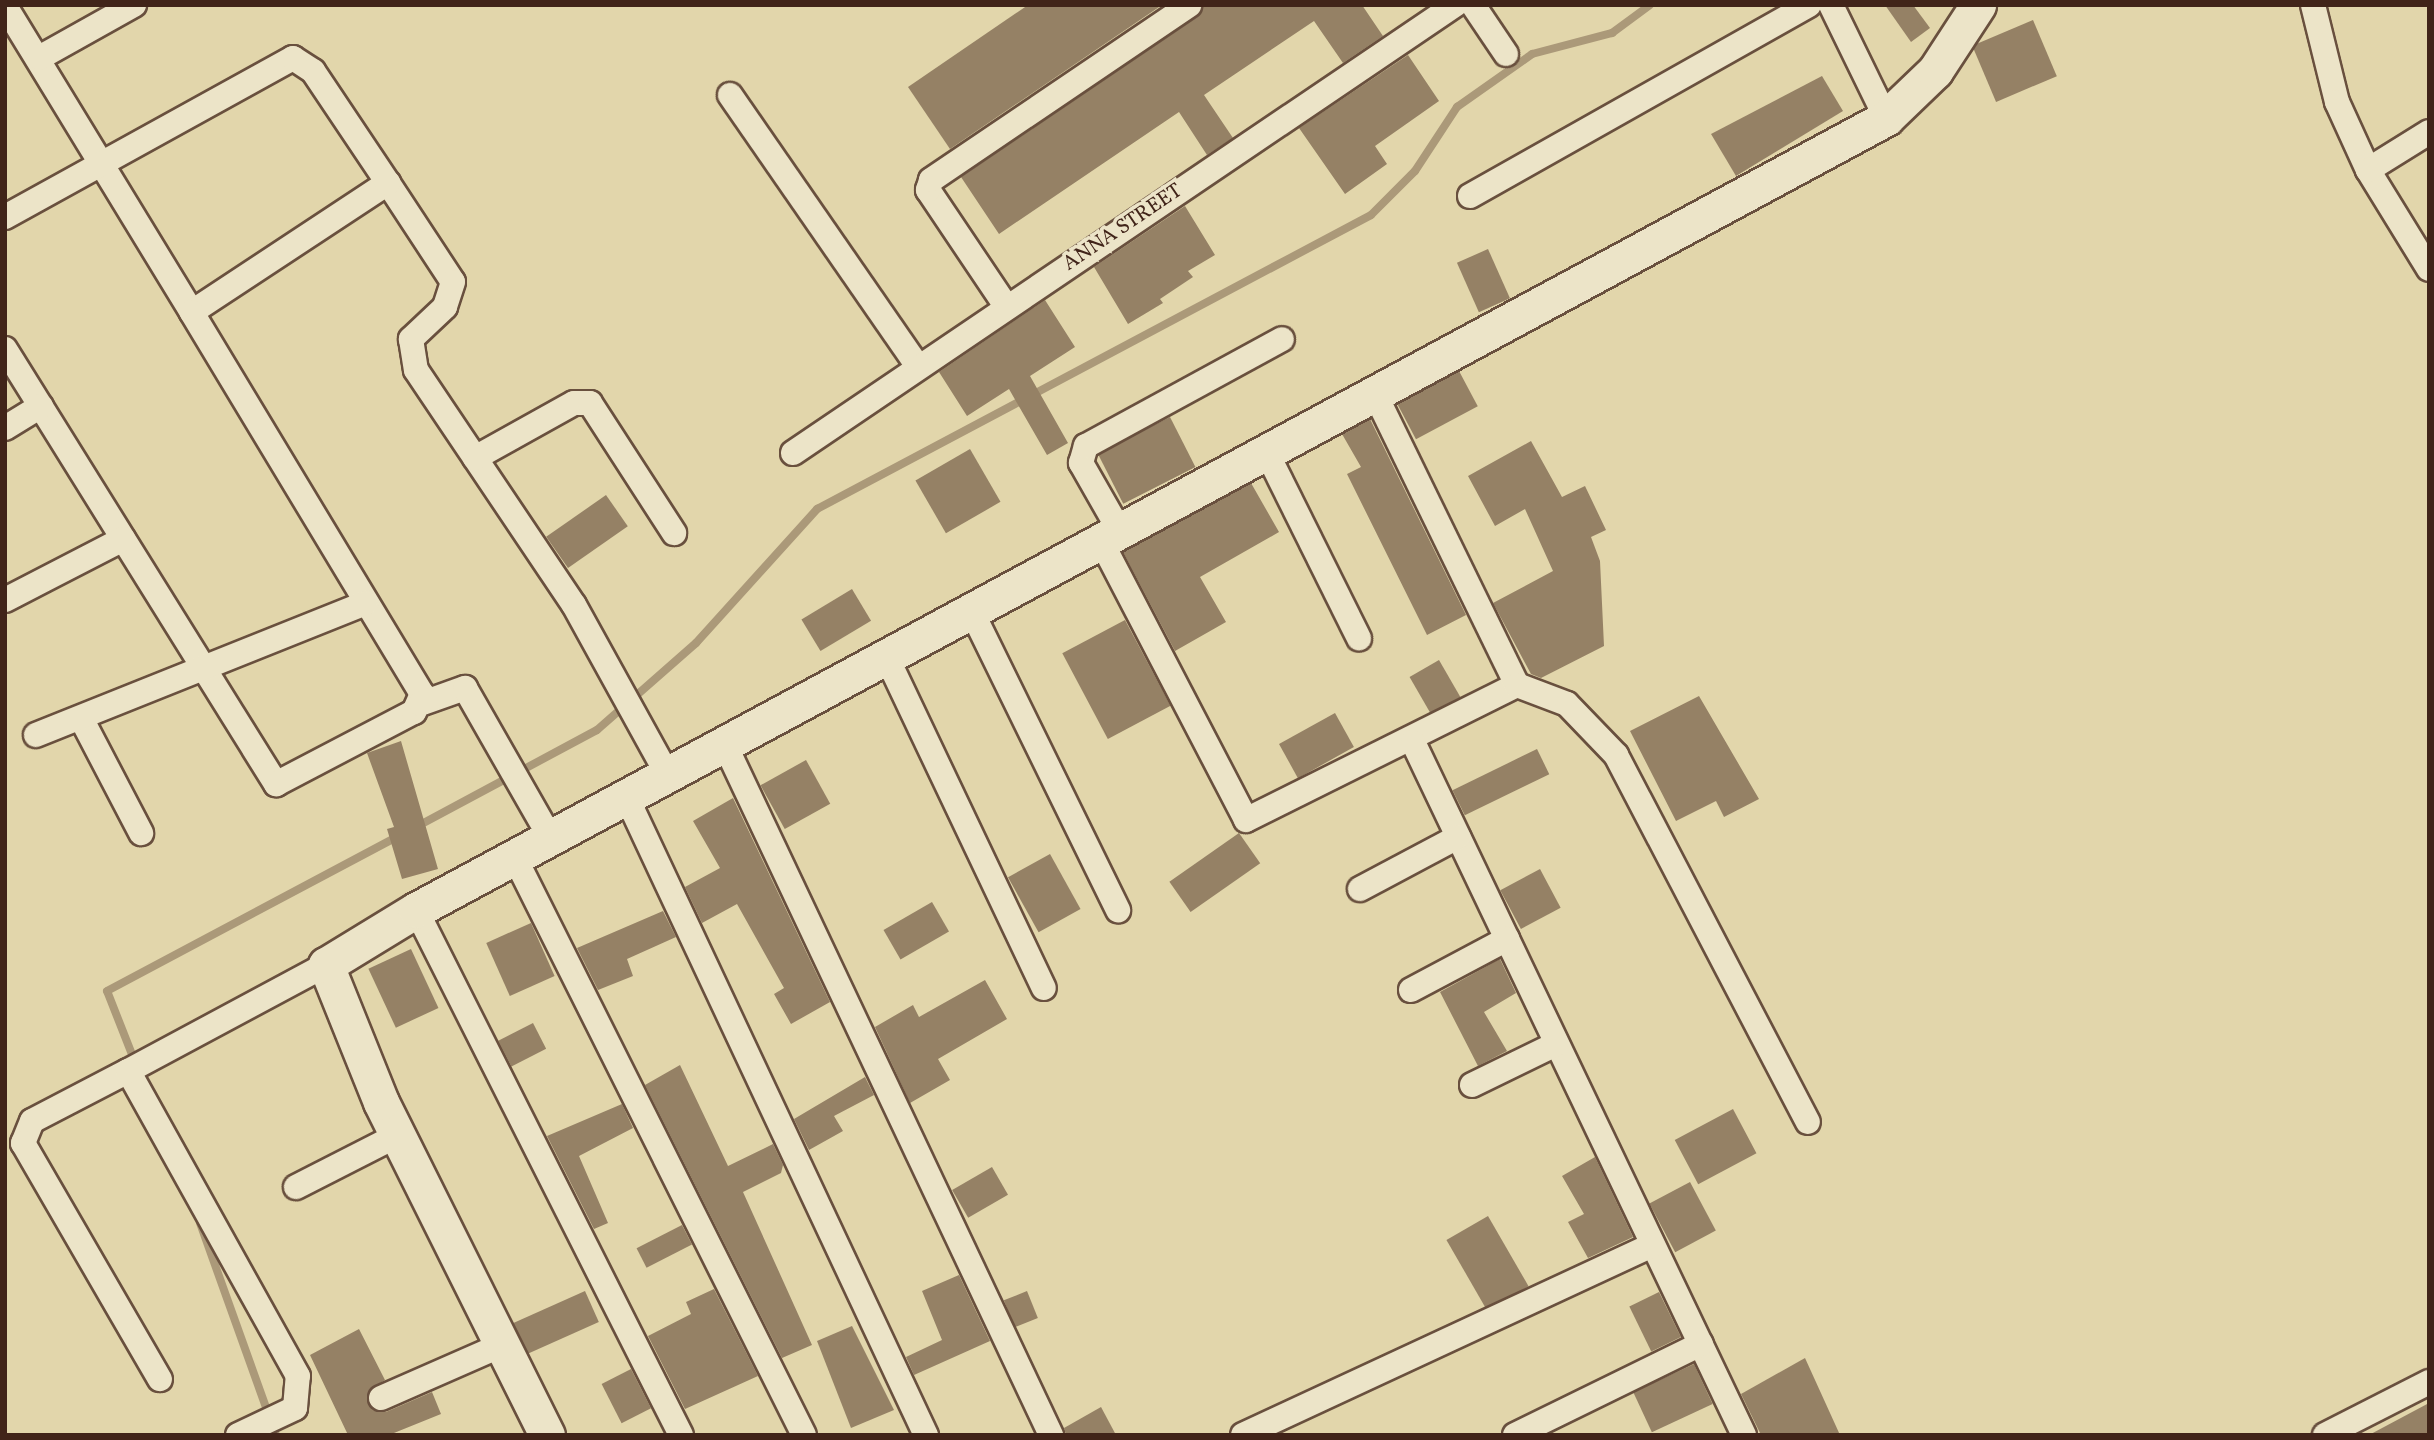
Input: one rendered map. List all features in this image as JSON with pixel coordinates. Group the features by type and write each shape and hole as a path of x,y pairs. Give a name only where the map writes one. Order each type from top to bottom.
{"street":[{"path":"39,58 134,5"},
{"path":"1006,306 928,190 930,180 1189,5"},
{"name":"ANNA STREET","path":"793,453 1006,306 1455,5"},
{"path":"1474,5 1506,54"},
{"path":"1470,196 1808,5"},
{"path":"1831,5 1886,118"},
{"path":"160,1379 23,1143 32,1121 326,965 416,910 888,660 1886,118 1935,71 1978,5"},
{"path":"2313,5 2337,102 2368,170 2428,268"},
{"path":"5,6 103,163 422,694 420,704"},
{"path":"5,217 293,58 313,71 453,282 445,307 411,339 410,356 475,458 575,605 631,715 669,776"},
{"path":"730,95 918,367"},
{"path":"2368,170 2429,132"},
{"path":"192,312 387,183"},
{"path":"1282,339 1086,446 1081,463 1112,538 1246,820 1413,742 1517,685"},
{"path":"5,349 275,784 420,704 465,688 551,839"},
{"path":"1375,394 1517,685 1567,704 1616,755 1808,1122"},
{"path":"475,458 574,403 590,403 674,533"},
{"path":"5,428 41,406"},
{"path":"1267,453 1359,638"},
{"path":"5,600 123,539"},
{"path":"36,735 366,603"},
{"path":"973,614 1118,910"},
{"path":"888,660 1044,988"},
{"path":"82,718 141,833"},
{"path":"1413,742 1744,1435"},
{"path":"726,747 1051,1435"},
{"path":"628,797 926,1435"},
{"path":"1360,889 1458,837"},
{"path":"515,858 804,1435"},
{"path":"416,910 681,1435"},
{"path":"1411,990 1507,939"},
{"path":"326,965 398,1135 547,1435"},
{"path":"1472,1085 1556,1044"},
{"path":"128,1071 298,1376 295,1408 238,1435"},
{"path":"296,1187 398,1135"},
{"path":"1243,1435 1652,1245"},
{"path":"1515,1435 1701,1344"},
{"path":"381,1398 502,1345"},
{"path":"2325,1435 2429,1382"}],"building":[{"path":"1028,5 1162,5 950,149 908,87"},
{"path":"1204,5 1362,5 1383,36 1343,63 1314,21 1204,95 1233,138 1207,155 1179,112 999,234 961,177 1197,17"},
{"path":"1885,5 1913,5 1930,28 1911,42"},
{"path":"2033,20 2057,76 1996,102 1972,46"},
{"path":"1408,55 1439,101 1375,146 1387,164 1345,194 1299,128"},
{"path":"1822,76 1843,111 1736,176 1711,134"},
{"path":"1185,206 1215,255 1188,271 1193,277 1160,299 1163,303 1128,324 1094,267"},
{"path":"1488,249 1510,298 1479,312 1457,263"},
{"path":"1045,300 1075,347 1030,376 1068,443 1047,455 1009,389 967,416 939,372"},
{"path":"1459,371 1478,406 1416,439 1397,404"},
{"path":"1170,417 1195,467 1123,504 1098,454"},
{"path":"1370,419 1466,615 1427,635 1347,474 1361,467 1342,434"},
{"path":"1531,441 1562,497 1585,486 1606,530 1591,537 1600,561 1604,646 1541,678 1531,674 1493,603 1553,571 1525,509 1495,526 1468,476"},
{"path":"970,449 1000,502 946,533 915,480"},
{"path":"1251,483 1279,532 1200,577 1226,622 1175,651 1123,552"},
{"path":"606,495 628,526 568,568 546,537"},
{"path":"852,589 871,621 820,651 801,619"},
{"path":"1125,620 1171,706 1108,739 1062,653"},
{"path":"1439,660 1460,697 1431,714 1410,677"},
{"path":"1699,696 1759,799 1724,817 1716,801 1676,821 1630,731"},
{"path":"1335,713 1354,747 1298,778 1279,744"},
{"path":"401,741 438,869 402,879 387,829 394,827 367,753"},
{"path":"1537,749 1549,774 1465,815 1453,790"},
{"path":"806,760 830,804 785,829 761,785"},
{"path":"733,798 830,1002 791,1024 774,994 784,988 737,904 702,923 685,887 720,868 693,821"},
{"path":"1239,833 1260,863 1191,912 1169,882"},
{"path":"1050,854 1081,909 1039,932 1008,877"},
{"path":"1540,869 1561,908 1521,929 1500,890"},
{"path":"932,902 949,931 901,959 884,930"},
{"path":"663,911 676,937 627,959 633,976 598,990 577,948"},
{"path":"531,923 555,976 510,996 486,943"},
{"path":"411,949 438,1008 396,1028 368,969"},
{"path":"1500,959 1516,993 1484,1012 1507,1051 1478,1066 1440,992"},
{"path":"985,980 1007,1019 938,1059 950,1080 910,1103 875,1027 913,1005 919,1017"},
{"path":"533,1023 546,1049 511,1067 498,1041"},
{"path":"680,1065 728,1166 773,1144 783,1165 781,1173 743,1192 812,1345 782,1358 645,1085"},
{"path":"865,1077 874,1095 834,1116 843,1131 809,1150 794,1119"},
{"path":"622,1104 633,1128 579,1156 608,1223 594,1229 547,1136"},
{"path":"1733,1109 1756,1153 1698,1184 1675,1140"},
{"path":"1595,1157 1633,1237 1588,1258 1568,1222 1584,1214 1562,1176"},
{"path":"992,1167 1008,1195 968,1218 952,1190"},
{"path":"1690,1182 1716,1231 1675,1252 1649,1204"},
{"path":"1488,1216 1528,1286 1487,1310 1446,1240"},
{"path":"682,1225 692,1245 647,1268 637,1248"},
{"path":"959,1275 990,1341 914,1375 906,1357 942,1340 922,1291"},
{"path":"714,1289 758,1376 685,1409 648,1336 691,1314 686,1302"},
{"path":"585,1291 599,1322 527,1354 513,1323"},
{"path":"1027,1291 1038,1318 1015,1327 1004,1300"},
{"path":"1659,1292 1681,1337 1651,1351 1629,1306"},
{"path":"852,1326 894,1410 851,1428 817,1341"},
{"path":"359,1329 385,1380 369,1390 372,1410 386,1412 432,1392 441,1414 389,1435 348,1435 310,1355"},
{"path":"1805,1358 1840,1435 1761,1435 1741,1394"},
{"path":"1694,1364 1713,1404 1652,1432 1633,1392"},
{"path":"631,1369 651,1408 622,1423 602,1384"},
{"path":"2429,1403 2429,1435 2369,1435"},
{"path":"1101,1407 1116,1435 1066,1435 1064,1428"}],"waterway":[{"path":"416,827 597,730 696,643 817,509 1371,215 1415,171 1457,107 1532,54 1612,33 1650,5"},
{"path":"135,1062 107,991 399,836"},
{"path":"200,1223 276,1435"}]}
